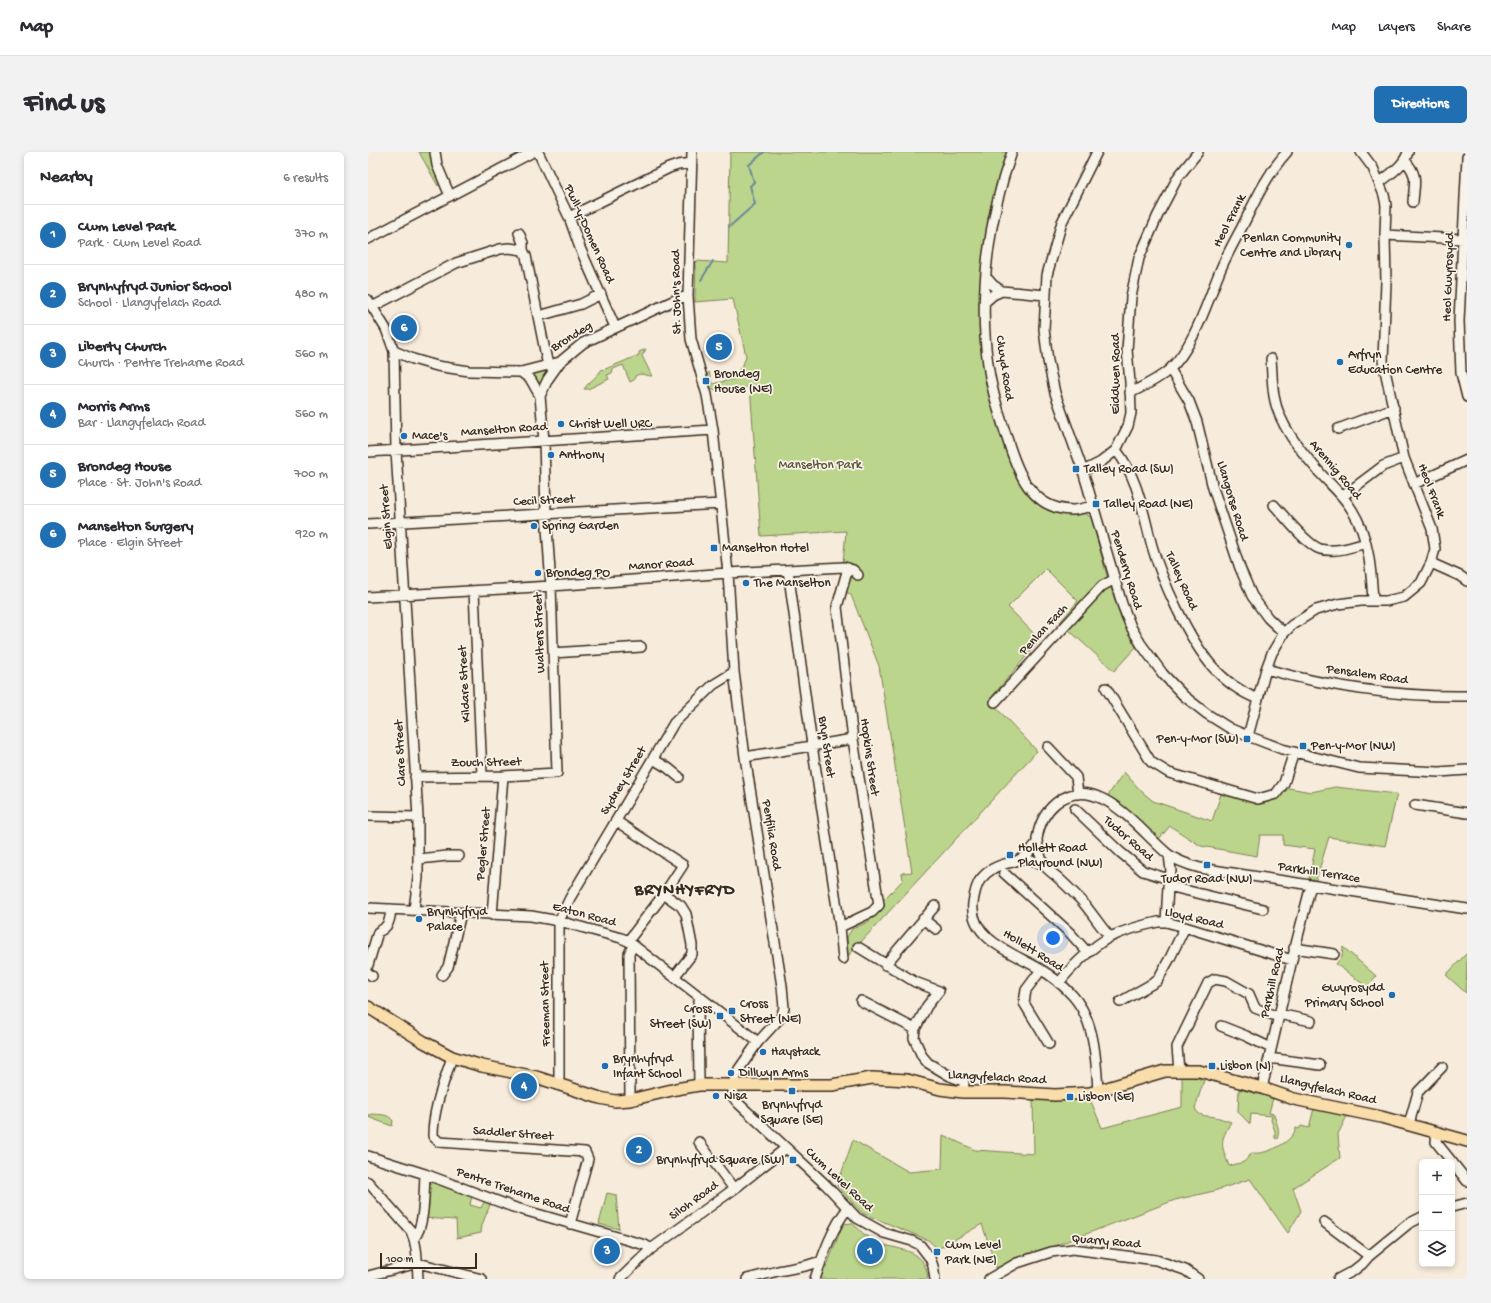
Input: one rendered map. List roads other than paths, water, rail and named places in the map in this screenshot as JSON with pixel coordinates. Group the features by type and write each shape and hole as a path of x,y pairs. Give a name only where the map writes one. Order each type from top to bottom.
{"main road":[{"name":"Llangyfelach Road","path":"368,1007 424,1042 452,1057 482,1066 536,1077 557,1085 615,1101 630,1100 676,1088 699,1085 832,1085 872,1078 907,1080 940,1089 963,1092 1005,1092 1055,1095 1098,1091 1165,1071 1179,1070 1198,1071 1262,1088 1294,1099 1381,1116 1467,1141"}],"street":[{"path":"435,152 437,165 450,196"},
{"path":"368,239 533,152"},
{"name":"Pwll-y-Domen Road","path":"538,152 569,217 580,248 615,327"},
{"name":"St. John's Road","path":"692,152 688,296 691,339 706,395 713,430 728,573"},
{"name":"Clwyd Road","path":"1012,152 1003,176 991,228 984,303 988,365 998,412 1015,465 1028,488 1039,499 1055,508 1073,510 1094,506"},
{"name":"Penderry Road","path":"1097,152 1062,222 1047,275 1044,329 1048,361 1055,393 1083,471 1131,627 1141,644 1163,674 1184,696 1207,714 1231,729 1248,736 1294,752 1359,768 1440,772 1467,770"},
{"name":"Eiddwen Road","path":"1083,471 1101,462 1116,450 1128,426 1130,413 1130,382 1127,350 1131,297 1140,258 1158,215 1175,184 1198,152"},
{"name":"Heol Frank","path":"1130,392 1148,385 1170,369 1181,356 1206,308 1220,270 1262,188 1280,159 1287,152"},
{"name":"Heol Frank","path":"1248,736 1266,668 1272,653 1284,633 1292,624 1316,610 1338,604 1373,600 1386,601 1404,597 1421,583 1432,564 1435,549 1432,529 1404,458 1384,361 1386,205 1373,168 1361,152"},
{"path":"1379,183 1406,156 1414,173 1418,192 1413,202"},
{"name":"Heol Gwyrosydd","path":"1467,157 1459,321 1462,373 1467,397"},
{"path":"569,217 669,168 691,163"},
{"path":"519,233 526,256 548,366"},
{"path":"1385,235 1463,239"},
{"path":"370,304 456,263 500,249 509,248 523,250"},
{"path":"986,277 993,285 1002,291"},
{"path":"984,303 993,295 1002,291 1045,294"},
{"path":"539,316 580,304 601,294"},
{"name":"Brondeg","path":"394,351 413,359 437,366 469,371 521,372 560,362 583,343 677,299 688,296"},
{"name":"Elgin Street","path":"370,304 386,329 394,351 396,450 405,594"},
{"name":"Arennig Road","path":"1271,359 1274,397 1283,425 1310,461 1343,496 1361,526 1370,560 1373,600"},
{"path":"540,396 548,379 560,362"},
{"name":"Llangorse Road","path":"1170,369 1189,401 1197,422 1213,488 1240,568 1252,596 1268,618 1284,633"},
{"name":"Walters Street","path":"521,372 531,380 540,396 544,441 546,513 551,586 557,773"},
{"path":"1338,429 1394,408"},
{"name":"Manselton Road","path":"368,452 713,430"},
{"name":"Talley Road","path":"1116,450 1124,461 1133,479 1152,547 1178,609 1192,636 1205,657 1217,671 1244,694 1258,699"},
{"path":"1343,496 1383,466 1404,458"},
{"path":"1414,484 1467,460"},
{"name":"Cecil Street","path":"368,524 721,504"},
{"path":"1274,505 1312,545 1320,549 1330,550 1348,548 1366,543"},
{"path":"1432,564 1460,576 1467,581"},
{"path":"848,568 857,572 858,575"},
{"name":"Manor Road","path":"368,597 728,573 848,568"},
{"name":"Hopkins Street","path":"840,927 872,912 879,905 853,739 837,606 848,568"},
{"name":"Bryn Street","path":"788,570 812,745 840,927 842,959"},
{"name":"Penfilia Road","path":"728,573 734,672 745,756 782,986 784,1008 781,1017 758,1042 739,1069 733,1084"},
{"name":"Penlan Fach","path":"995,702 1102,586 1115,579"},
{"name":"Kildare Street","path":"474,591 482,776"},
{"name":"Clare Street","path":"405,594 418,817 419,859 414,909"},
{"path":"553,653 641,647"},
{"name":"Pensalem Road","path":"1266,668 1305,679 1375,691 1397,694 1467,696"},
{"name":"Sydney Street","path":"558,921 570,898 674,723 714,685 734,672"},
{"path":"1106,688 1151,762 1169,773 1258,799 1276,794 1284,783 1294,752"},
{"path":"745,756 853,739"},
{"path":"1048,747 1076,777 1078,794"},
{"path":"652,759 668,768 679,777"},
{"name":"Zouch Street","path":"415,777 503,776 557,773"},
{"name":"Pegler Street","path":"492,914 503,776"},
{"path":"1045,866 1037,843 1038,832 1043,817 1052,806 1061,799 1078,794 1098,796 1126,815 1169,855 1166,922"},
{"path":"1415,805 1467,813"},
{"name":"Tudor Road","path":"1075,809 1120,852 1143,871 1263,908"},
{"path":"368,816 418,817"},
{"path":"616,821 683,865 631,943 629,954 630,1100"},
{"name":"Hollett Road","path":"1037,843 1023,858 996,867 989,871 979,882 974,896 972,909 976,923 988,938 1041,970 1059,983 1073,996 1084,1012 1094,1044 1098,1091"},
{"name":"Parkhill Terrace","path":"1169,855 1185,864 1200,868 1467,909"},
{"path":"419,859 436,858 442,856 459,856"},
{"path":"1023,858 1045,866 1081,900 1100,927 1110,937"},
{"path":"1169,879 1185,864"},
{"path":"1010,875 1088,953"},
{"name":"Parkhill Road","path":"1262,1088 1294,948 1311,885"},
{"path":"664,894 681,906 686,914 692,945 692,954 675,976"},
{"path":"885,965 935,906"},
{"name":"Eaton Road","path":"368,908 414,909 531,916 558,921 631,943 758,1042"},
{"path":"368,965 378,932 384,930 390,921 391,909"},
{"path":"442,975 448,967 461,913"},
{"path":"923,919 936,929"},
{"name":"Freeman Street","path":"557,1085 559,1078 558,921"},
{"name":"Lloyd Road","path":"1059,983 1066,972 1098,944 1110,937 1152,923 1166,922 1292,960"},
{"path":"1120,1002 1157,981 1170,958 1184,927"},
{"path":"858,947 885,965 915,982 939,991 927,1006 915,1029 914,1038 922,1056 928,1062 946,1074 963,1081 963,1092"},
{"path":"1294,948 1334,954"},
{"path":"1041,970 1026,990 1024,1003 1049,1044"},
{"path":"1179,1070 1178,1047 1208,983 1215,979 1226,981 1249,994 1255,1008 1279,1016 1311,1021"},
{"path":"699,1085 698,1005 700,997"},
{"path":"861,1001 915,1029"},
{"path":"1221,1026 1232,1026 1272,1048"},
{"name":"Saddler Street","path":"452,1057 441,1090 433,1124 433,1136 439,1142 584,1152 588,1159 570,1224"},
{"path":"1269,1058 1316,1061"},
{"path":"1409,1124 1418,1092 1442,1067"},
{"name":"Cwm Level Road","path":"733,1084 734,1096 738,1103 826,1185 857,1218 874,1229 920,1245 932,1262 935,1279"},
{"path":"1437,1132 1436,1142 1450,1159"},
{"path":"699,1142 734,1189"},
{"name":"Siloh Road","path":"620,1279 650,1249 734,1189 785,1148"},
{"name":"Pentre Treharne Road","path":"368,1156 425,1174 513,1207 645,1245 650,1249"},
{"path":"1455,1166 1467,1181"},
{"path":"414,1238 418,1233 420,1224 425,1174"},
{"path":"368,1182 404,1222 414,1238 418,1263 418,1279"},
{"path":"1455,1206 1467,1203"},
{"path":"815,1279 840,1217 848,1208"},
{"path":"1338,1279 1353,1271 1408,1224 1419,1218"},
{"path":"1324,1222 1369,1256"},
{"name":"Quarry Road","path":"989,1279 1017,1263 1051,1252 1073,1250 1156,1260 1185,1270 1198,1279"},
{"path":"747,1279 778,1270 805,1266 821,1261"},
{"path":"368,1276 418,1263 482,1279"}],"waterway":[{"path":"729,227 755,204 750,186 754,182 749,165 764,152"},
{"path":"701,280 713,261"}],"place":[{"name":"Penlan Community Centre and Library","path":"1349,245"},
{"name":"Manselton Surgery","path":"404,328"},
{"name":"Brondeg House","path":"719,347"},
{"name":"Arfryn Education Centre","path":"1340,362"},
{"name":"Brondeg House (NE)","path":"706,381"},
{"name":"Christ Well URC","path":"561,424"},
{"name":"Mace's","path":"404,436"},
{"name":"Anthony","path":"551,455"},
{"name":"Talley Road (SW)","path":"1076,469"},
{"name":"Talley Road (NE)","path":"1096,504"},
{"name":"Spring Garden","path":"534,526"},
{"name":"Manselton Hotel","path":"714,548"},
{"name":"Brondeg PO","path":"538,573"},
{"name":"The Manselton","path":"746,583"},
{"name":"Pen-y-Mor (SW)","path":"1247,739"},
{"name":"Pen-y-Mor (NW)","path":"1303,746"},
{"name":"Hollett Road Playround (NW)","path":"1010,855"},
{"name":"Tudor Road (NW)","path":"1207,865"},
{"name":"Brynhyfryd Palace","path":"419,919"},
{"name":"Gwyrosydd Primary School","path":"1392,995"},
{"name":"Cross Street (NE)","path":"732,1011"},
{"name":"Cross Street (SW)","path":"720,1016"},
{"name":"Haystack","path":"763,1052"},
{"name":"Brynhyfryd Infant School","path":"605,1066"},
{"name":"Lisbon (N)","path":"1212,1066"},
{"name":"Dillwyn Arms","path":"731,1073"},
{"name":"Morris Arms","path":"524,1086"},
{"name":"Brynhyfryd Square (SE)","path":"792,1091"},
{"name":"Nisa","path":"716,1096"},
{"name":"Lisbon (SE)","path":"1070,1097"},
{"name":"Brynhyfryd Junior School","path":"639,1150"},
{"name":"Brynhyfryd Square (SW)","path":"793,1160"},
{"name":"Liberty Church","path":"607,1251"},
{"name":"Cwm Level Park","path":"870,1251"},
{"name":"Cwm Level Park (NE)","path":"937,1252"}],"district":[{"name":"BRYNHYFRYD","path":"685,891"}],"park label":[{"name":"Manselton Park","path":"820,465"}]}
